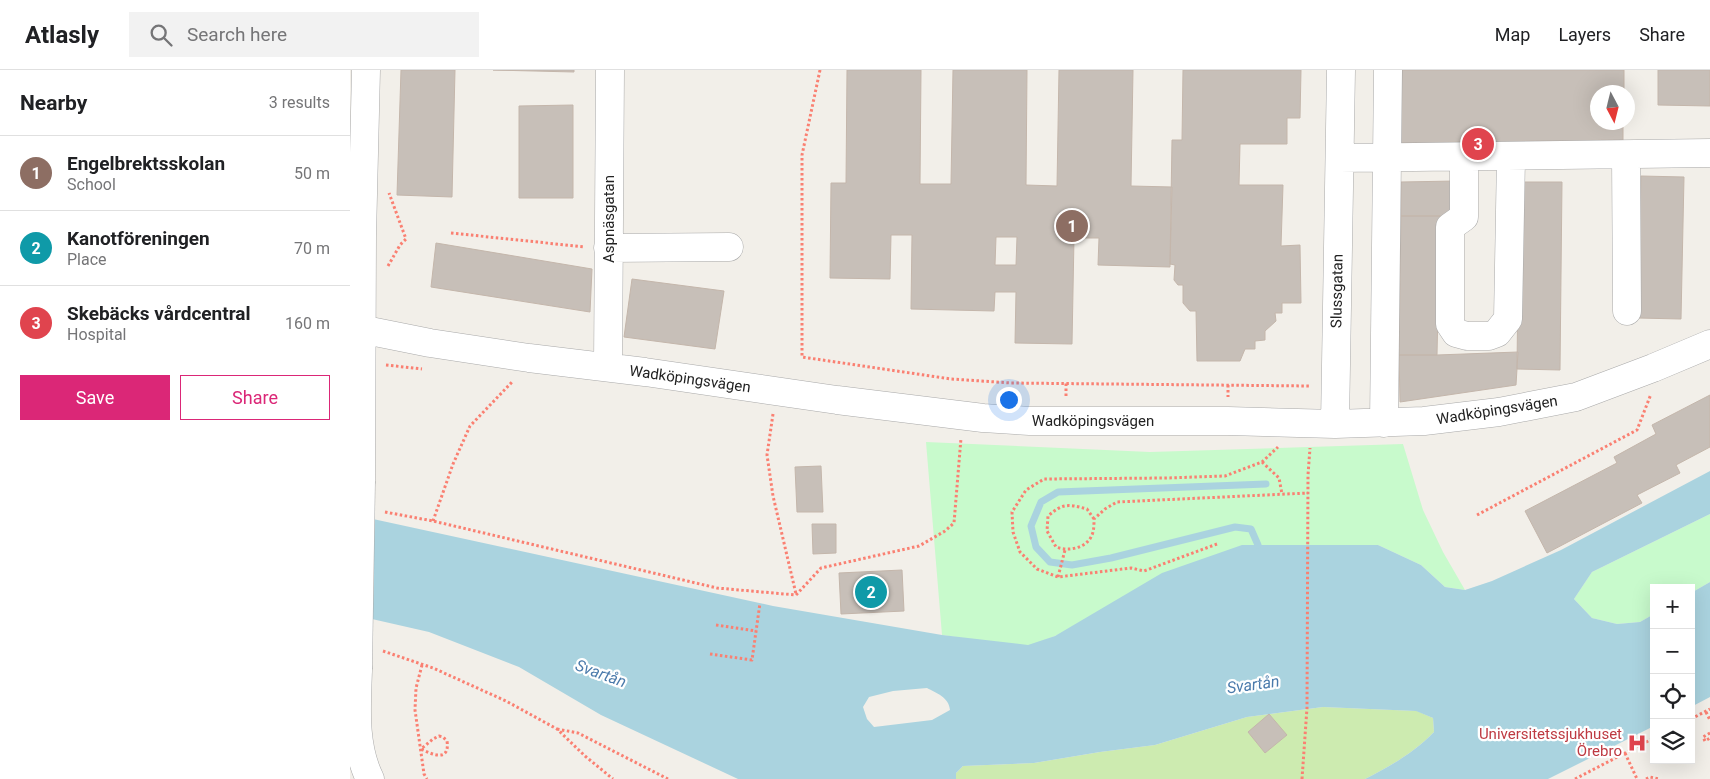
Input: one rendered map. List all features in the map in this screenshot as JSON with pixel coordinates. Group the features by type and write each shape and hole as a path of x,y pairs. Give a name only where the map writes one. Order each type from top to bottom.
{"street":[{"path":"361,771 356,719 361,481 356,328 362,236 366,70"},
{"name":"Aspnäsgatan","path":"608,367 610,70"},
{"name":"Slussgatan","path":"1335,424 1341,70"},
{"path":"1384,423 1388,70"},
{"path":"1340,158 1710,153"},
{"path":"1626,155 1627,311"},
{"path":"1464,157 1464,217 1450,227 1450,324 1456,333 1467,336 1489,336 1497,333 1508,319 1511,156"},
{"path":"608,248 729,247"},
{"name":"Wadköpingsvägen","path":"356,328 448,346 837,400 984,418 1030,421 1215,421 1335,424 1424,421 1499,412 1576,397 1710,344"}],"path":[{"path":"820,70 802,155 802,357 951,379 1011,383 1336,387"},
{"path":"451,233 577,247 608,248"},
{"path":"433,521 453,464 470,426 514,379"},
{"path":"1477,515 1636,430 1653,390"},
{"path":"773,413 767,454 773,496 796,595"},
{"path":"796,595 821,568 919,546 945,531 954,523 961,437"},
{"path":"1217,544 1144,572 1131,568 1058,577 1037,570 1020,552 1013,532 1012,512 1026,490 1044,479 1225,476 1262,462 1278,446"},
{"path":"1302,779 1307,708 1310,447"},
{"path":"1262,462 1279,478 1282,494"},
{"path":"1094,519 1105,509 1117,502 1308,493"},
{"path":"1072,505 1087,509 1094,519 1093,534 1083,546 1065,550 1056,547 1047,531 1048,516 1058,507 1072,505"},
{"path":"378,510 433,521 717,588 796,595"},
{"path":"1058,577 1065,550"},
{"path":"710,654 752,660 760,603"},
{"path":"716,626 756,631"},
{"path":"378,649 422,664 506,701 557,729 613,779"},
{"path":"422,664 416,688 415,710 424,774 427,779"},
{"path":"1695,717 1710,709"},
{"path":"1706,711 1710,720"},
{"path":"557,729 578,733 668,779"},
{"path":"1710,733 1703,737 1705,740 1710,738"},
{"path":"439,736 444,737 447,741 447,750 439,756 421,749 439,736"},
{"path":"1575,779 1650,740"},
{"path":"1625,753 1637,779"},
{"path":"1646,779 1650,777 1659,779"}],"green space":[{"path":"926,442 1150,452 1403,444 1423,510 1443,552 1465,590 1445,587 1421,565 1378,545 1258,545 1027,647 942,635"},
{"path":"1710,514 1710,582 1695,591 1695,584 1650,584 1650,616 1640,622 1617,624 1592,618 1574,599 1592,572"},
{"path":"1323,707 1417,711 1433,718 1434,732 1410,753 1365,779 955,779 956,773 963,766 1034,763 1155,745 1247,717"}],"water":[{"name":"Svartån","path":"1710,471 1710,514 1592,572 1574,599 1592,618 1617,624 1640,622 1650,616 1650,728 1548,779 1365,779 1384,769 1426,740 1434,732 1433,718 1416,711 1323,707 1247,717 1155,745 1034,763 963,766 956,773 956,779 738,779 601,715 519,667 429,632 350,614 350,514 773,606 942,635 1028,645 1055,636 1162,573 1242,545 1378,545 1421,565 1445,587 1465,590 1492,581 1561,550","holes":["927,688 945,699 950,710 932,720 874,727 867,719 863,707 869,697 893,691"]},
{"path":"1710,582 1710,697 1695,705 1695,629 1695,591"}],"building":[{"path":"401,70 455,70 452,197 397,195"},
{"path":"493,70 574,70 574,72"},
{"path":"847,70 921,70 920,184 951,184 953,70 1027,70 1026,185 1057,186 1059,70 1133,70 1131,186 1172,187 1170,267 1098,265 1099,238 1074,238 1072,344 1015,343 1016,292 995,292 994,311 911,309 912,235 891,235 890,279 830,278 831,183 846,183","holes":["996,237 1017,237 1016,265 995,265"]},
{"path":"1183,70 1301,70 1300,118 1287,118 1287,144 1240,144 1239,185 1283,185 1281,246 1300,245 1301,303 1282,303 1282,313 1275,313 1276,321 1265,331 1265,340 1255,341 1255,349 1245,349 1240,361 1197,361 1196,311 1190,311 1183,303 1183,285 1178,285 1174,280 1175,265 1170,264 1172,140 1182,140"},
{"path":"1402,70 1624,70 1624,85 1590,85 1590,130 1623,130 1623,140 1400,143"},
{"path":"1658,70 1710,70 1710,106 1658,105"},
{"path":"573,105 573,198 519,198 519,106"},
{"path":"1641,176 1684,177 1681,319 1638,318"},
{"path":"1456,181 1457,216 1401,216 1401,182"},
{"path":"1519,182 1562,182 1560,370 1517,369"},
{"path":"1401,216 1440,216 1437,355 1399,355"},
{"path":"436,243 592,269 590,312 431,287"},
{"path":"632,279 724,291 715,349 624,337"},
{"path":"1518,352 1516,385 1400,402 1399,355"},
{"path":"1710,395 1710,447 1676,465 1680,473 1637,495 1642,503 1547,553 1525,511 1617,463 1614,457 1656,434 1652,425"},
{"path":"821,466 823,512 797,512 795,467"},
{"path":"812,524 836,524 836,553 813,554"},
{"path":"902,570 904,611 841,614 839,573"},
{"path":"1269,714 1287,735 1265,753 1248,732"}],"waterway":[{"path":"1258,545 1251,529 1235,527 1111,558 1072,565 1050,562 1036,547 1031,526 1041,502 1058,492 1266,484"}],"place":[{"name":"Skebäcks vårdcentral","path":"1478,144"},
{"name":"Engelbrektsskolan","path":"1072,226"},
{"name":"Kanotföreningen","path":"871,592"},
{"name":"Universitetssjukhuset Örebro","path":"1637,743"}]}
